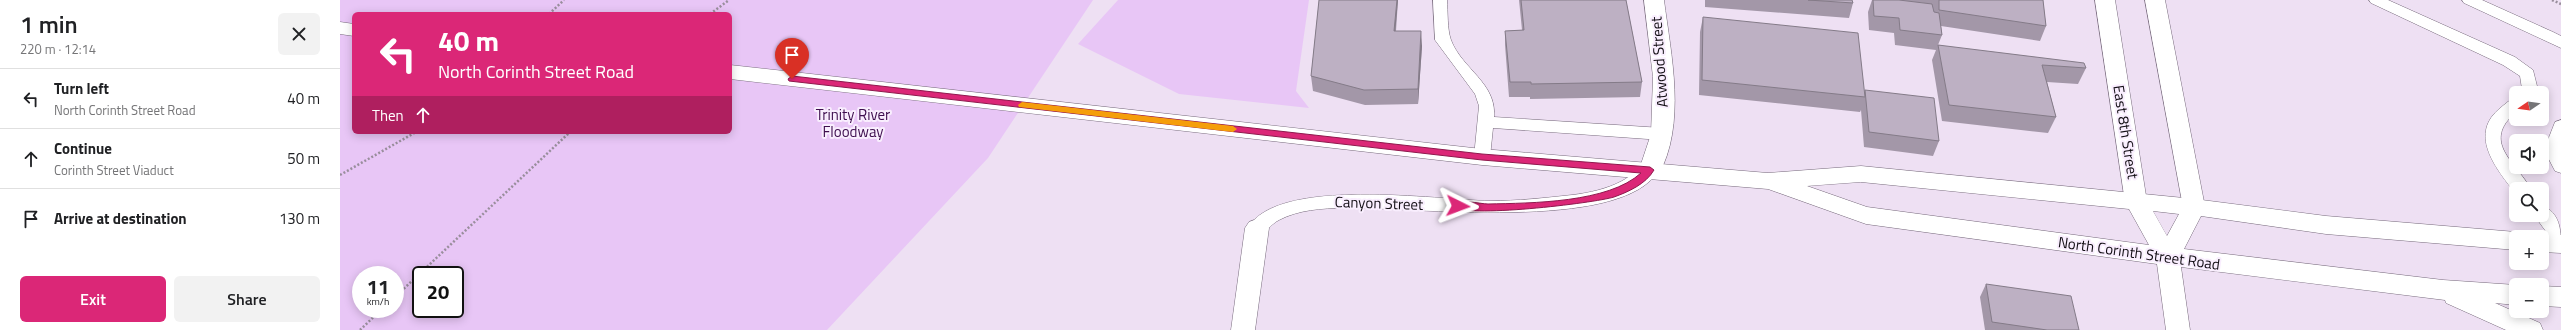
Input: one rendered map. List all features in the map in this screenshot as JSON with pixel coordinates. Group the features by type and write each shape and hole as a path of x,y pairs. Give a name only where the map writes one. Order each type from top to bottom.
{"main road":[{"name":"Atwood Street","path":"1650,170 1662,134 1663,77 1654,0"},
{"name":"East 8th Street","path":"2106,0 2136,202 2168,257 2178,330"},
{"path":"2155,0 2194,207 2168,257"},
{"path":"340,28 352,30"},
{"name":"North Corinth Street Road","path":"732,72 1482,157 1768,181 1861,174 2194,207 2326,225 2509,240"},
{"name":"North Corinth Street Road","path":"1768,181 1866,215 2168,257 2443,290 2509,294"},
{"name":"Canyon Street","path":"1243,330 1257,228"},
{"path":"2549,243 2561,244"},
{"path":"2443,290 2532,330"},
{"path":"2549,296 2561,297"}],"lane":[{"path":"1440,0 1443,40 1453,56 1482,92 1487,106 1482,157"},
{"path":"2376,0 2509,61 2527,74 2529,86"},
{"path":"2469,0 2548,35 2561,43"},
{"path":"2509,110 2495,123 2493,135 2497,153 2517,182"},
{"path":"1486,122 1662,134"},
{"path":"2561,126 2552,150 2561,167"},
{"name":"Canyon Street","path":"1257,228 1273,214 1297,206 1332,200 1488,207 1576,202 1612,194 1635,184 1650,170"},
{"path":"2549,222 2561,239"}],"path":[{"path":"551,12 564,0"},
{"path":"713,12 729,0"},
{"path":"2552,0 2561,4"},
{"path":"340,175 412,134"},
{"path":"404,289 568,134"},
{"path":"360,330 373,318"}],"green space":[{"name":"Trinity River Floodway","path":"340,0 1093,0 988,158 827,330 340,330"},
{"path":"1118,0 1309,0 1296,91 1309,108 1179,94 1078,44"}],"building":[{"path":"1319,0 1397,0 1394,31 1421,31 1418,89 1364,90 1311,76"},
{"path":"1521,0 1626,0 1642,82 1531,84 1531,82 1510,82 1505,31 1524,30"},
{"path":"1808,0 1852,0 1853,3"},
{"path":"1873,0 1899,0 1932,4 1934,12 1939,13 1942,35 1900,30 1899,18 1874,16"},
{"path":"1939,0 2043,0 2046,26 1939,10"},
{"path":"1703,17 1858,33 1865,97 1702,80"},
{"path":"1938,45 2084,63 2086,68 2042,65 2056,117 1949,105"},
{"path":"1865,90 1934,98 1939,141 1869,132"},
{"path":"1986,284 2071,296 2079,330 2047,330 1992,322"}],"slow traffic":[{"path":"1022,105 1233,129"}],"route":[{"path":"792,79 1482,157 1650,170 1635,184 1612,194 1576,202 1488,207 1458,206"}]}
